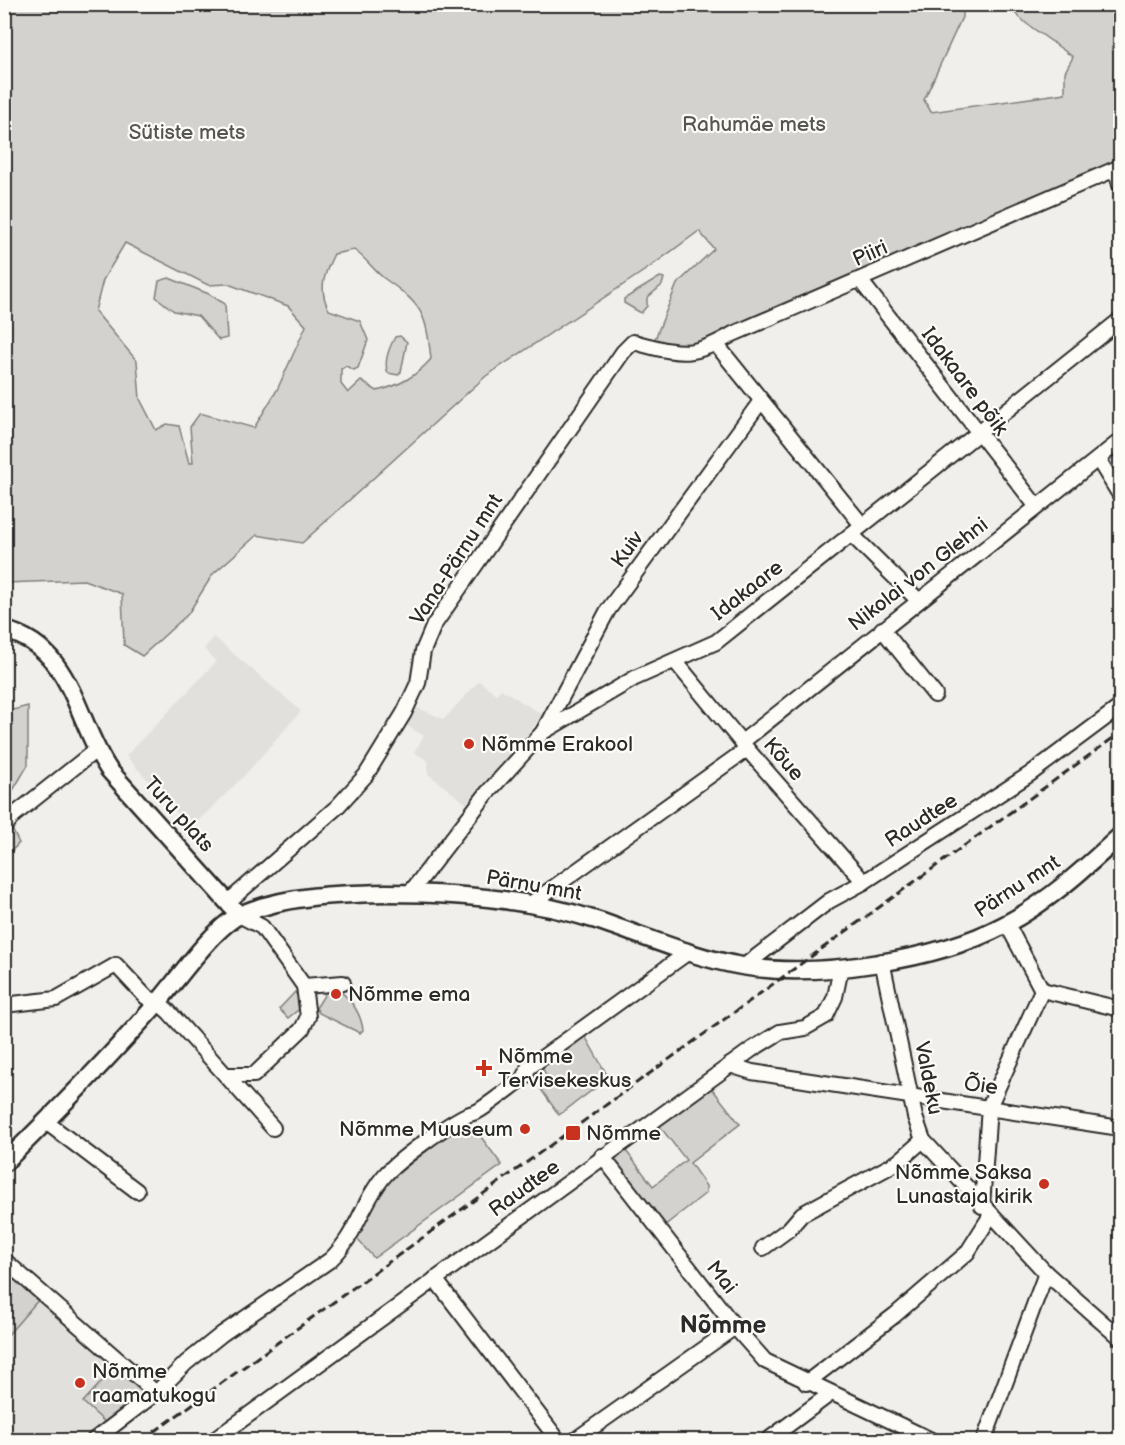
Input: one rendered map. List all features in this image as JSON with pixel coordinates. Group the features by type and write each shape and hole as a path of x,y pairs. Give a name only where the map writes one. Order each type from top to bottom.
{"main road":[{"name":"Turu plats","path":"4,630 37,644 58,665 74,696 93,745 110,770 234,908"},
{"name":"Pärnu mnt","path":"4,1163 46,1122 158,1002 234,908 339,894 410,893 529,905 594,919 687,953 743,966 803,970 841,968 970,942 1007,924 1065,884 1120,836"}],"street":[{"path":"1118,168 1120,185"},
{"name":"Piiri","path":"633,342 681,354 716,344 733,334 1118,168"},
{"name":"Idakaare põik","path":"860,280 1037,507"},
{"name":"Idakaare","path":"410,893 426,868 488,792 543,732 635,678 716,642 1120,320"},
{"name":"Vana-Pärnu mnt","path":"234,908 254,881 337,807 366,775 404,714 418,683 423,651 434,625 623,352 633,342"},
{"path":"716,344 857,530 918,600"},
{"name":"Kuiv","path":"543,732 609,610 761,401"},
{"name":"Nikolai von Glehni","path":"529,905 744,746 882,629 1120,441"},
{"path":"1098,459 1120,495"},
{"path":"882,629 935,695"},
{"name":"Kõue","path":"675,661 744,746 864,882"},
{"name":"Raudtee","path":"743,966 829,901 864,882 1030,774 1120,707"},
{"path":"4,827 14,814 93,745"},
{"path":"228,1075 254,1075 302,1029 308,1017 304,986 262,927 234,908"},
{"path":"1007,924 1042,990 1120,1009"},
{"path":"94,1440 156,1393 186,1363 222,1334 330,1260 353,1233 374,1190 386,1174 476,1107 525,1077 528,1068 687,953"},
{"name":"Valdeku","path":"882,961 911,1098 923,1140 1046,1273 1120,1338"},
{"path":"4,1005 56,999 116,965 146,997 158,1002 228,1075 273,1128"},
{"name":"Raudtee","path":"214,1440 730,1065 780,1032 805,1028 826,1016 836,997 841,968"},
{"path":"304,986 343,983"},
{"path":"806,1383 895,1315 967,1253 987,1210 989,1107 1042,990"},
{"name":"Õie","path":"730,1065 752,1072 911,1098 989,1107 1120,1128"},
{"path":"46,1122 137,1191"},
{"path":"763,1248 789,1229 802,1214 898,1162 923,1140"},
{"name":"Mai","path":"602,1156 735,1327 765,1361 830,1395 930,1440"},
{"path":"4,1260 156,1393"},
{"path":"984,1440 1046,1273"},
{"path":"435,1279 558,1440"},
{"path":"575,1440 735,1327"},
{"path":"768,1440 830,1395"}],"shaded area":[{"path":"214,637 301,711 243,777 191,828 126,756 216,662 204,649"},
{"name":"Nõmme Erakool","path":"479,681 496,694 501,689 543,715 468,805 428,774 428,761 414,752 424,736 404,724 415,707 444,719"},
{"path":"4,1266 117,1365 108,1425 86,1440 5,1440 4,1364 7,1360 4,1358"}],"green space":[{"name":"Rahumäe mets","path":"4,5 964,5 963,15 924,100 931,112 1065,93 1065,72 1073,57 1027,24 1006,5 1120,5 1120,167 716,344 651,349 677,284 714,249 699,231 650,267 486,376 302,543 257,535 213,574 188,614 142,656 124,645 122,594 84,580 5,583","holes":["125,243 208,285 228,284 288,306 306,326 277,390 254,428 200,413 190,427 193,463 189,463 179,426 167,424 156,430 140,399 137,361 95,311 103,280","354,250 381,276 407,296 420,311 427,330 431,359 407,380 393,386 377,391 361,381 348,393 341,384 341,369 346,366 354,370 358,368 368,340 360,321 329,310 323,288 327,268 334,254"]},
{"path":"660,277 664,278 662,285 647,298 647,306 641,313 624,303 624,299"},
{"path":"169,278 209,294 225,304 227,338 219,340 198,316 174,311 156,297 159,281"},
{"path":"400,336 407,342 401,372 398,375 388,373 386,364 387,355 395,337"},
{"path":"28,706 28,765 5,804 5,712"},
{"path":"4,813 19,843 5,858 4,858"},
{"path":"334,988 345,995 357,1011 363,1030 360,1033 319,1013 316,1008 328,989"},
{"path":"295,992 303,1006 288,1018 279,1009"},
{"path":"585,1036 607,1075 607,1079 559,1115 540,1088 547,1077 542,1067"},
{"path":"706,1081 740,1124 690,1163 706,1186 706,1193 659,1230 602,1156 620,1143 653,1186 686,1160 654,1119"},
{"path":"454,1129 481,1137 502,1165 374,1258 356,1238 384,1185"},
{"path":"5,1266 40,1298 5,1338"},
{"path":"117,1365 147,1395 108,1425 83,1402"}],"railway":[{"path":"143,1440 1120,733"}],"place":[{"name":"Nõmme Erakool","path":"469,744"},
{"name":"Nõmme ema","path":"336,994"},
{"name":"Nõmme Tervisekeskus","path":"484,1068"},
{"name":"Nõmme Muuseum","path":"525,1129"},
{"name":"Nõmme","path":"573,1133"},
{"name":"Nõmme Saksa Lunastaja kirik","path":"1044,1184"},
{"name":"Nõmme raamatukogu","path":"80,1383"}],"district":[{"name":"Nõmme","path":"723,1325"}],"park label":[{"name":"Sütiste mets","path":"187,132"}]}
